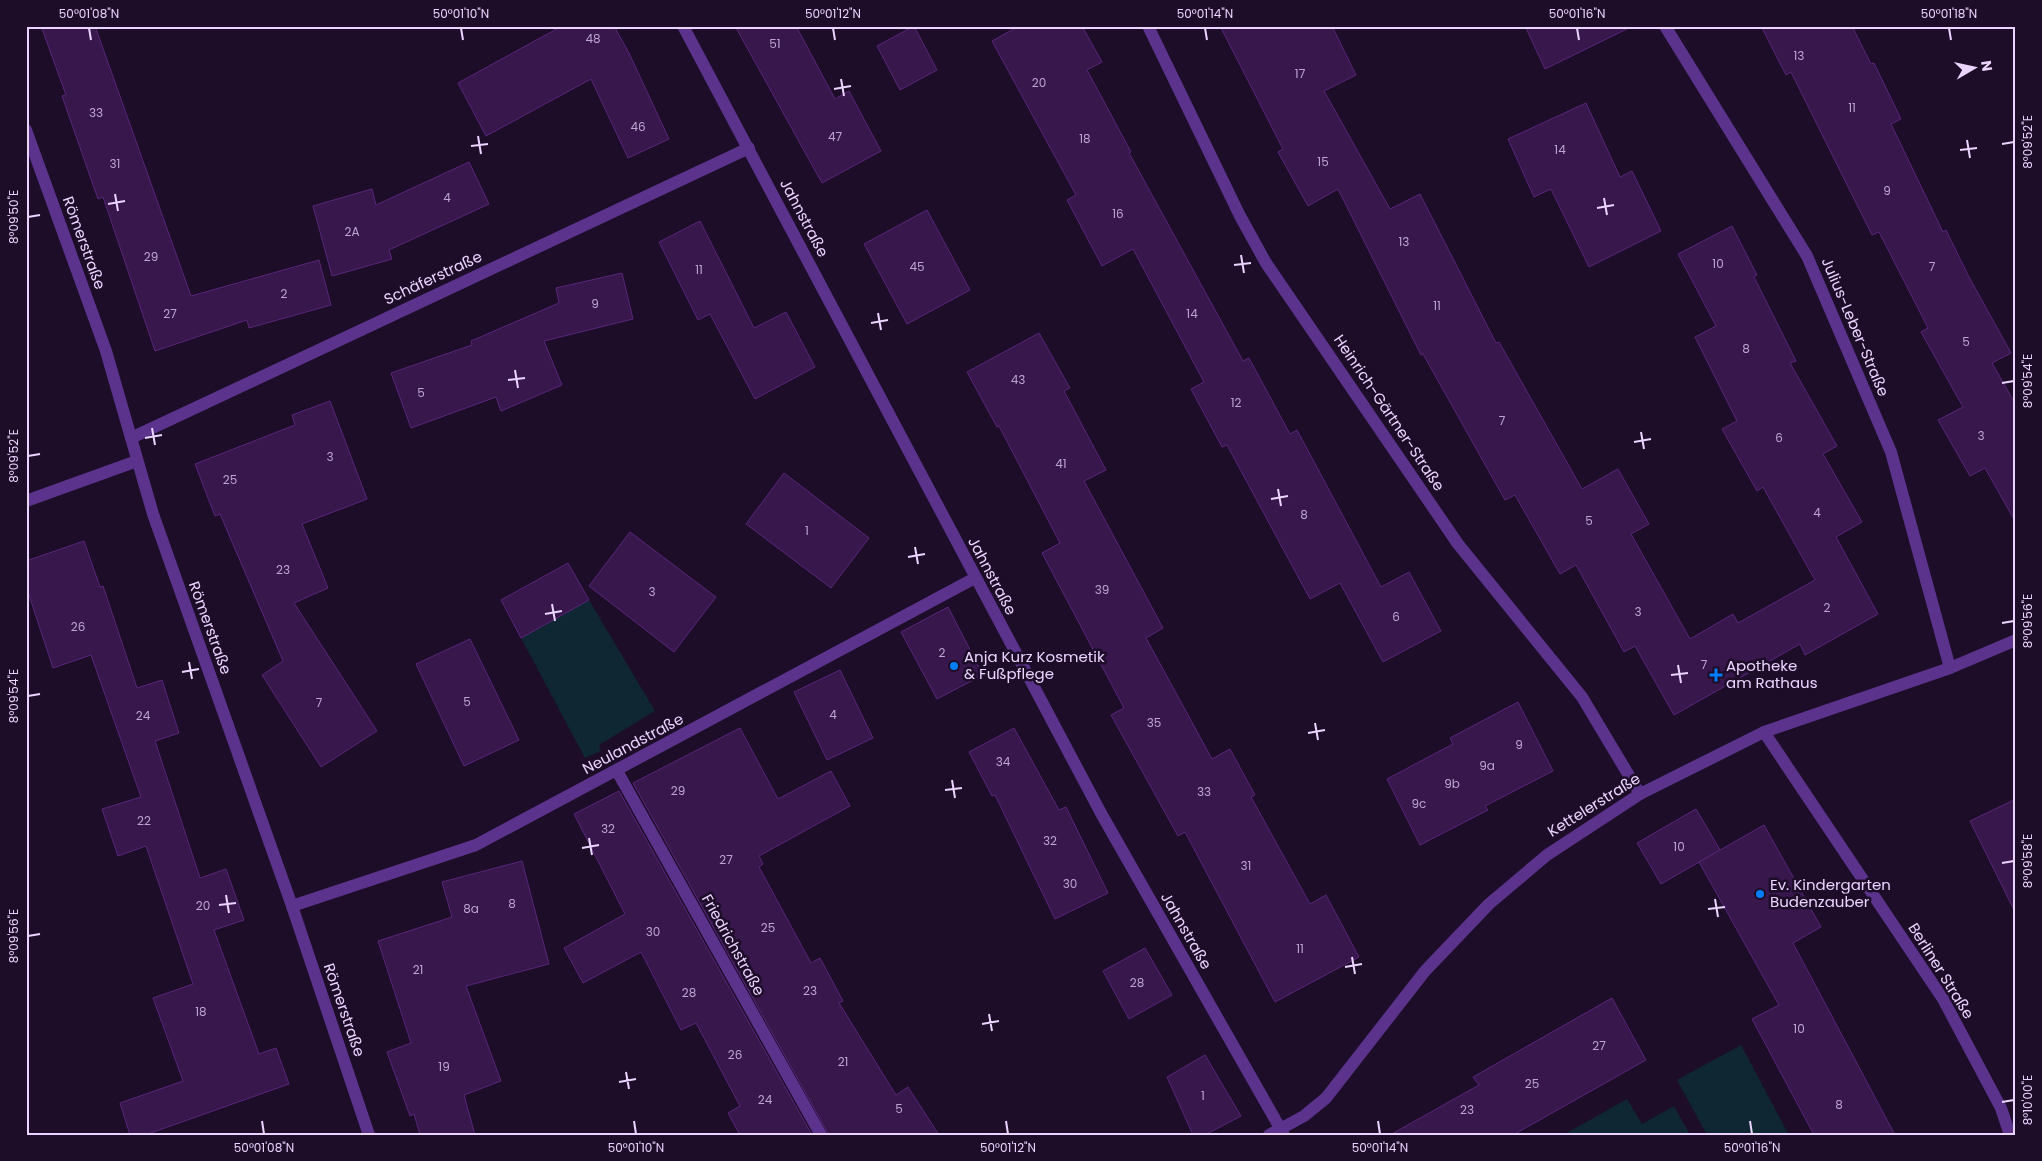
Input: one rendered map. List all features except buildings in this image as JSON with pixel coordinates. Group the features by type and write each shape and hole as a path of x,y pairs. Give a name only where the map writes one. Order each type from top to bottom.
{"street":[{"name":"Jahnstraße","path":"683,26 1102,815 1278,1133"},
{"name":"Heinrich-Gärtner-Straße","path":"1148,26 1240,216 1266,263 1458,544 1582,696 1640,794"},
{"name":"Julius-Leber-Straße","path":"1665,26 1807,256 1890,452 1950,668"},
{"name":"Römerstraße","path":"26,130 106,352 153,514 292,906 369,1135"},
{"name":"Schäferstraße","path":"131,438 749,148"},
{"path":"26,501 137,461"},
{"name":"Neulandstraße","path":"292,906 476,845 975,578"},
{"name":"Kettelerstraße","path":"1278,1133 1304,1116 1326,1098 1425,971 1489,904 1546,854 1640,794 1764,732 1950,668 2016,640"},
{"name":"Berliner Straße","path":"1764,732 1943,999 2001,1108 2010,1135"},
{"name":"Friedrichstraße","path":"617,771 821,1135"}],"shaded area":[{"path":"589,600 655,711 599,745 601,751 585,758 521,638"},
{"path":"1741,1045 1789,1135 1707,1135 1677,1080"},
{"path":"1627,1099 1642,1124 1674,1106 1690,1135 1563,1135"}],"place":[{"name":"Anja Kurz Kosmetik & Fußpflege","path":"954,666"},
{"name":"Apotheke am Rathaus","path":"1716,675"},
{"name":"Ev. Kindergarten Budenzauber","path":"1760,894"}]}
